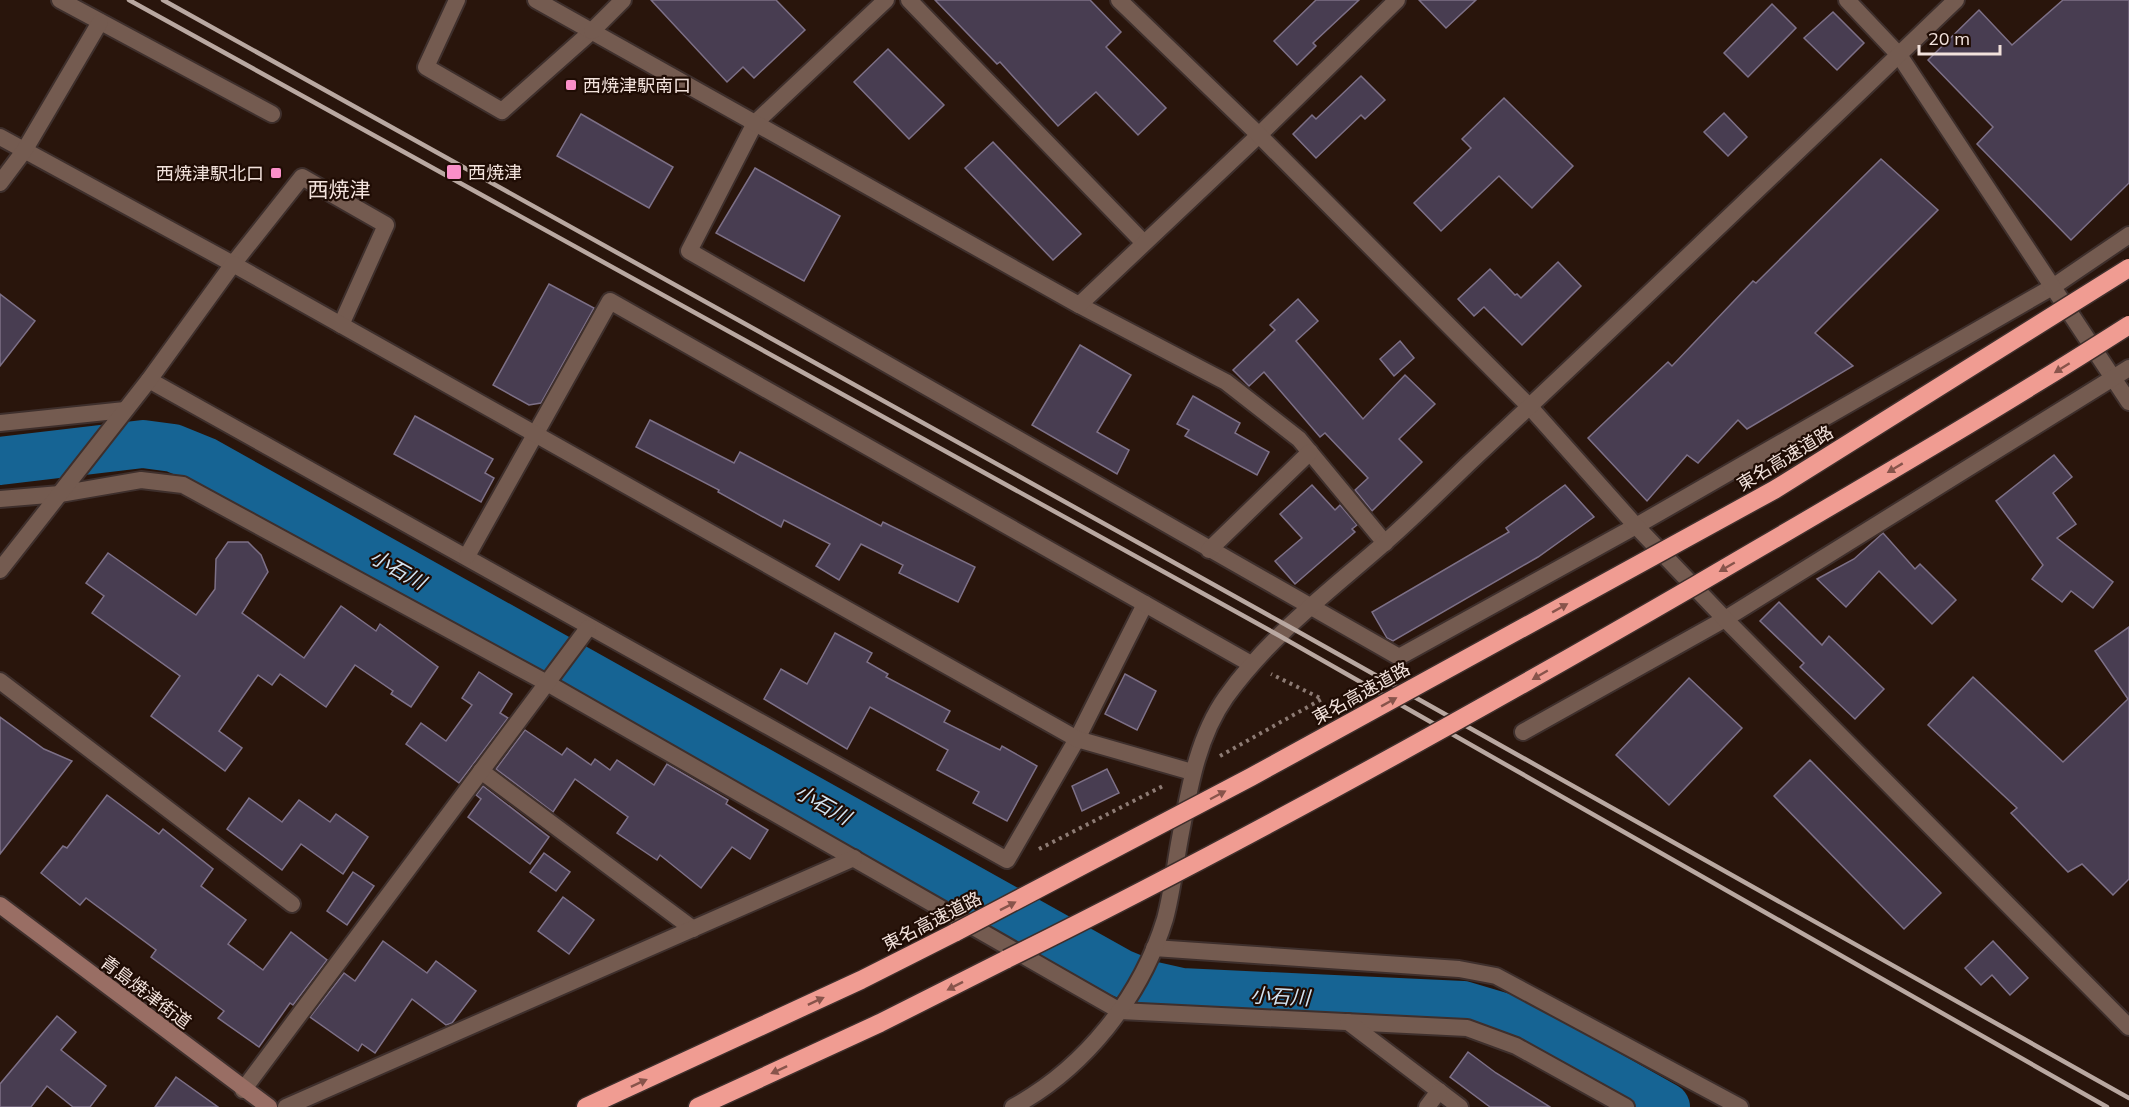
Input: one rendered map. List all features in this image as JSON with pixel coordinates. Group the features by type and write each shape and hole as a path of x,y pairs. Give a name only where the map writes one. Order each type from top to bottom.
{"highway":[{"name":"東名高速道路","path":"586,1107 861,980 1251,777 1774,490 2129,268"},
{"path":"698,1107 880,1023 1266,827 1509,693 1781,535 2059,370 2129,325"}],"main road":[{"name":"青島焼津街道","path":"0,905 243,1090 269,1107"}],"street":[{"path":"60,0 272,114"},
{"path":"457,0 426,67 502,111 592,31 623,0"},
{"path":"536,0 1079,305 1226,382 1299,439 1385,543"},
{"path":"886,0 755,123 689,251 1399,657 1636,526 2054,286 2129,235"},
{"path":"909,0 1144,243"},
{"path":"1119,0 1259,135 1530,407 1636,526 1725,619 2129,1027"},
{"path":"1079,305 1259,135 1397,0"},
{"path":"1847,0 1899,54 2129,402"},
{"path":"1014,1107 1074,1064 1124,1004 1154,948 1165,917 1192,772 1222,702 1251,664 1310,607 1385,543 1530,407 1956,0"},
{"path":"0,183 24,151 100,22"},
{"path":"0,137 233,264 1077,739 1192,772"},
{"path":"0,570 125,411 233,264 302,177 386,225 341,325"},
{"path":"467,556 610,301 1251,664"},
{"path":"1523,732 1725,619 2129,368"},
{"path":"148,381 467,556 588,628 1007,860 1077,739 1145,604"},
{"path":"0,423 125,411"},
{"path":"1209,550 1310,452"},
{"path":"0,500 60,494 141,480 183,485 547,683 854,858 1124,1004 1348,1022 1467,1028 1516,1046 1626,1107"},
{"path":"243,1090 588,628"},
{"path":"0,681 292,904"},
{"path":"482,771 693,929"},
{"path":"286,1107 854,858"},
{"path":"1154,948 1459,969 1496,975 1740,1107"},
{"path":"1348,1022 1460,1107"},
{"path":"1427,1107 1439,1091"}],"building":[{"path":"651,0 776,0 805,30 754,78 743,67 727,82"},
{"path":"935,0 1090,0 1121,32 1106,47 1166,108 1138,135 1096,92 1058,126 1000,62 997,64"},
{"path":"1316,0 1359,0 1313,43 1316,46 1297,65 1274,41"},
{"path":"1419,0 1476,0 1446,28"},
{"path":"2063,0 2129,0 2129,183 2071,240 1977,144 1993,127 1928,60 1979,10 2012,45"},
{"path":"1772,4 1796,28 1748,77 1724,53"},
{"path":"1833,12 1864,43 1837,70 1804,38"},
{"path":"888,49 944,105 909,139 854,82"},
{"path":"1361,76 1385,100 1365,119 1361,115 1316,158 1293,134 1312,115 1316,119"},
{"path":"1504,98 1573,166 1532,208 1499,176 1441,231 1414,203 1471,148 1462,139"},
{"path":"1724,113 1747,137 1728,156 1704,132"},
{"path":"581,114 673,167 649,208 557,156"},
{"path":"993,142 1081,234 1053,260 965,168"},
{"path":"1881,159 1938,210 1815,333 1853,366 1747,429 1738,420 1698,463 1687,455 1647,501 1588,438 1668,362 1672,366 1753,281 1756,283"},
{"path":"755,168 840,216 804,281 716,233"},
{"path":"1558,262 1581,286 1522,345 1484,307 1474,316 1458,299 1490,269 1515,295 1521,298"},
{"path":"549,284 594,308 541,403 529,405 493,385"},
{"path":"0,294 35,321 0,366"},
{"path":"1298,299 1318,321 1296,341 1363,419 1405,375 1435,404 1399,439 1422,462 1372,511 1355,490 1368,478 1325,433 1320,437 1264,372 1249,386 1233,370 1275,330 1270,325"},
{"path":"1400,341 1414,358 1394,376 1380,359"},
{"path":"1080,345 1131,375 1097,432 1129,450 1117,474 1032,425"},
{"path":"1193,396 1240,423 1235,433 1269,452 1257,475 1185,436 1189,430 1177,424"},
{"path":"415,416 493,459 485,473 494,478 481,502 394,454"},
{"path":"650,420 734,463 740,452 881,526 883,522 975,567 958,602 899,573 903,565 861,544 839,580 816,566 830,544 784,520 781,527 718,492 719,490 636,447"},
{"path":"2054,455 2072,477 2053,493 2076,524 2057,538 2113,582 2093,608 2071,591 2062,602 2032,579 2043,565 1996,501"},
{"path":"1312,485 1335,510 1340,505 1357,525 1352,529 1355,532 1295,584 1275,561 1302,538 1280,514"},
{"path":"1565,485 1594,517 1538,557 1393,641 1387,638 1372,612 1509,532 1506,528"},
{"path":"1883,533 1915,569 1920,564 1956,600 1932,624 1879,571 1846,607 1817,579 1854,559"},
{"path":"228,542 248,542 261,555 268,572 242,613 304,658 341,606 376,631 380,624 438,667 411,707 391,694 393,691 355,665 326,707 280,674 272,685 258,675 219,731 242,748 225,771 151,716 180,676 92,613 104,596 86,583 108,553 196,615 215,589 216,559"},
{"path":"1779,602 1822,645 1829,636 1884,689 1855,719 1800,667 1804,663 1760,621"},
{"path":"2129,627 2129,879 2113,895 2082,864 2068,872 2011,813 2017,808 1928,725 1973,677 2063,762 2128,699 2095,651"},
{"path":"835,633 872,653 867,662 888,674 886,677 950,711 944,722 1000,750 1002,746 1037,766 1007,821 973,803 979,792 937,770 948,750 870,707 847,749 764,699 781,669 807,684"},
{"path":"479,672 512,694 500,713 508,718 459,783 406,744 421,723 446,741 472,705 462,698"},
{"path":"1125,674 1156,691 1137,730 1105,714"},
{"path":"1689,678 1742,728 1669,805 1616,755"},
{"path":"0,717 44,749 72,761 0,854"},
{"path":"525,730 562,755 567,748 591,765 595,759 610,770 617,760 654,785 667,764 728,800 726,804 768,830 750,859 732,847 701,888 660,855 657,860 617,833 628,817 575,779 553,812 496,769"},
{"path":"1810,760 1941,893 1904,929 1774,796"},
{"path":"1107,769 1119,793 1082,811 1072,786"},
{"path":"483,786 549,837 530,864 468,817 481,799 476,795"},
{"path":"107,795 159,834 163,829 213,869 201,886 246,920 228,944 263,970 291,932 327,960 293,1005 290,1003 259,1047 218,1018 224,1011 151,957 156,950 86,898 80,905 41,873 63,846 67,848"},
{"path":"249,798 282,822 299,800 330,822 336,814 368,837 343,874 301,844 282,870 227,829"},
{"path":"544,853 570,872 556,891 530,872"},
{"path":"353,872 374,886 347,925 327,911"},
{"path":"563,897 594,920 569,954 538,931"},
{"path":"383,941 427,973 436,961 476,991 452,1023 446,1025 412,999 375,1053 362,1044 358,1051 310,1017 344,973 355,981"},
{"path":"1993,941 2028,978 2010,995 1992,975 1981,985 1965,968"},
{"path":"57,1016 76,1032 61,1050 106,1086 90,1107 73,1107 47,1086 31,1107 0,1107 0,1084"},
{"path":"1468,1052 1496,1073 1550,1107 1490,1107 1450,1077"},
{"path":"176,1077 218,1107 155,1107"}],"waterway":[{"name":"小石川","path":"0,461 143,444 173,448 205,461 1121,973 1150,985 1181,992 1463,1005 1510,1019 1666,1107"}],"railway":[{"path":"129,0 1278,635 2107,1107"},
{"path":"163,0 1288,626 2129,1098"}],"place":[{"name":"西焼津駅南口","path":"571,85"},
{"name":"西焼津","path":"454,172"},
{"name":"西焼津駅北口","path":"276,173"}],"district":[{"name":"西焼津","path":"339,189"}]}
